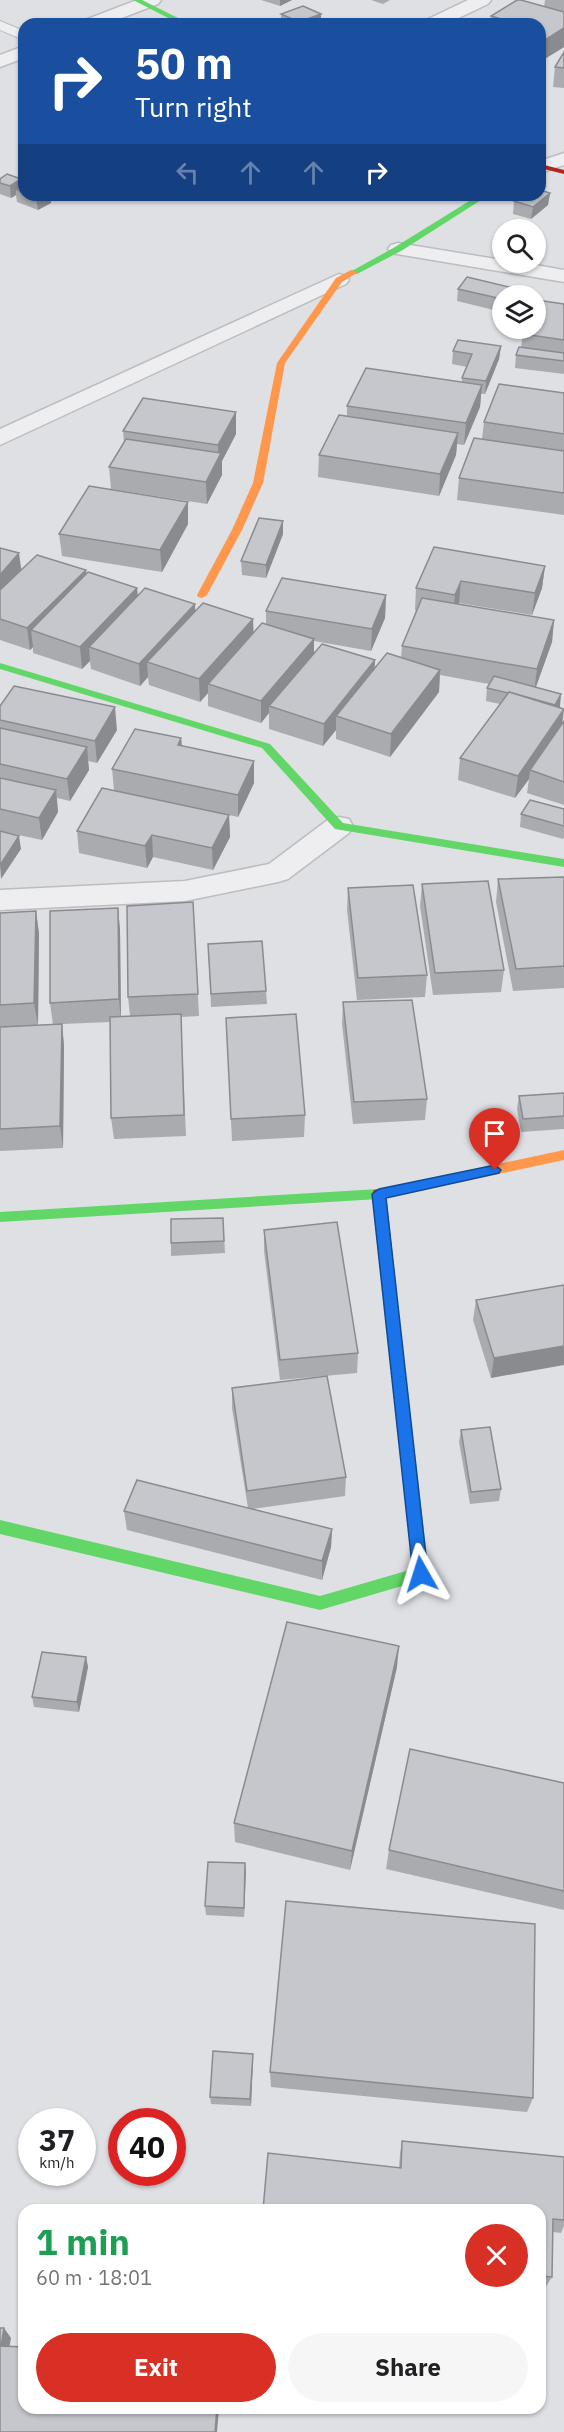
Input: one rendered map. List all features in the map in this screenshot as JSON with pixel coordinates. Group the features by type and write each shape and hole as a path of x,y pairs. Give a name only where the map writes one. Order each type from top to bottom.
{"street":[{"path":"444,18 482,0"},
{"path":"106,18 144,1 175,18"},
{"path":"0,62 18,54"},
{"path":"546,164 564,159"},
{"path":"546,168 564,172"},
{"path":"0,438 339,280 398,249 474,201"},
{"path":"398,249 564,276"},
{"path":"202,595 237,530 258,483 281,363 339,280"},
{"path":"0,666 266,746 339,826 564,863"},
{"path":"0,900 185,891 278,872 339,826"},
{"path":"0,1217 379,1194 564,1155"},
{"path":"0,1527 320,1603 421,1574 379,1194"}],"lane":[{"path":"0,25 18,33"}],"building":[{"path":"517,0 521,0 564,12 564,28 546,39 546,18 491,16"},
{"path":"303,6 321,14 310,18 290,18 281,14"},
{"path":"564,52 564,68 555,67"},
{"path":"7,174 18,178 18,181 10,186 0,183 0,179"},
{"path":"514,201 540,201 533,207"},
{"path":"467,277 500,285 492,285 492,297 458,289"},
{"path":"546,301 564,304 564,340 546,337"},
{"path":"458,340 501,346 486,381 462,378 472,354 453,351"},
{"path":"519,347 564,353 564,361 516,355"},
{"path":"366,368 482,385 466,423 347,406"},
{"path":"499,384 564,393 564,434 484,422"},
{"path":"143,398 236,412 218,445 123,431"},
{"path":"339,415 458,433 440,474 319,455"},
{"path":"474,438 564,451 564,493 459,478"},
{"path":"126,439 221,453 206,482 109,467"},
{"path":"89,486 188,502 160,550 59,534"},
{"path":"259,518 283,521 266,565 241,561"},
{"path":"434,547 545,566 535,593 461,581 455,595 416,588"},
{"path":"0,548 19,553 0,575"},
{"path":"37,555 86,570 27,628 0,619 0,590"},
{"path":"88,572 137,588 80,647 31,630"},
{"path":"282,578 386,595 372,629 266,611"},
{"path":"145,588 195,604 139,664 89,647"},
{"path":"422,598 554,620 537,669 402,646"},
{"path":"203,603 253,619 199,679 147,662"},
{"path":"262,623 314,639 261,701 208,684"},
{"path":"322,644 375,660 324,724 269,706"},
{"path":"387,653 440,670 391,734 336,716"},
{"path":"494,676 561,694 555,705 487,688"},
{"path":"14,686 115,707 95,741 0,720 0,706"},
{"path":"509,692 564,709 518,776 460,758"},
{"path":"564,721 564,782 530,770"},
{"path":"0,728 87,747 67,779 0,764"},
{"path":"135,729 181,738 178,745 254,761 238,795 112,769"},
{"path":"0,778 56,790 39,818 0,809"},
{"path":"102,788 229,815 212,848 152,835 145,846 77,831"},
{"path":"530,800 564,809 564,826 521,814"},
{"path":"0,831 19,836 0,865"},
{"path":"564,877 564,966 516,969 498,879"},
{"path":"488,881 504,970 435,973 422,884"},
{"path":"413,885 427,975 358,978 348,888"},
{"path":"193,902 198,994 128,997 127,906"},
{"path":"118,908 119,999 50,1003 50,911"},
{"path":"36,911 34,1003 0,1005 0,913"},
{"path":"262,941 266,991 211,994 208,944"},
{"path":"412,1000 427,1099 354,1102 343,1002"},
{"path":"181,1014 184,1115 111,1118 110,1017"},
{"path":"296,1014 305,1115 231,1119 226,1018"},
{"path":"62,1024 60,1126 0,1129 0,1027"},
{"path":"564,1093 564,1116 523,1119 519,1096"},
{"path":"223,1218 224,1241 171,1243 171,1219"},
{"path":"337,1222 358,1353 280,1360 264,1230"},
{"path":"564,1285 564,1346 494,1358 476,1300"},
{"path":"327,1376 346,1477 247,1491 232,1388"},
{"path":"490,1427 501,1489 471,1492 461,1430"},
{"path":"137,1480 332,1529 322,1561 124,1511"},
{"path":"287,1622 399,1646 352,1851 234,1823"},
{"path":"42,1652 86,1657 77,1702 32,1697"},
{"path":"410,1749 564,1783 564,1891 389,1850"},
{"path":"208,1862 245,1863 244,1908 205,1906"},
{"path":"286,1901 535,1924 533,2098 270,2072"},
{"path":"213,2051 253,2054 250,2099 210,2097"},
{"path":"402,2141 564,2157 564,2220 553,2219 552,2277 546,2276 546,2204 264,2204 268,2153 401,2168"},
{"path":"0,2328 4,2328 1,2346 18,2347 18,2414 216,2414 215,2432 0,2432"}],"traffic: fast":[{"path":"136,0 174,18"},
{"path":"354,272 398,249 475,201"},
{"path":"0,666 266,746 339,826 564,863"},
{"path":"0,1217 379,1194 418,1186"},
{"path":"0,1527 320,1603 421,1574 396,1352"}],"traffic: slow":[{"path":"202,595 237,530 258,483 281,363 339,280 354,272"},
{"path":"418,1186 564,1155"}],"traffic: jam":[{"path":"546,168 564,172"},
{"path":"379,1194 396,1352"}],"route":[{"path":"421,1574 379,1194 495,1170"}]}
